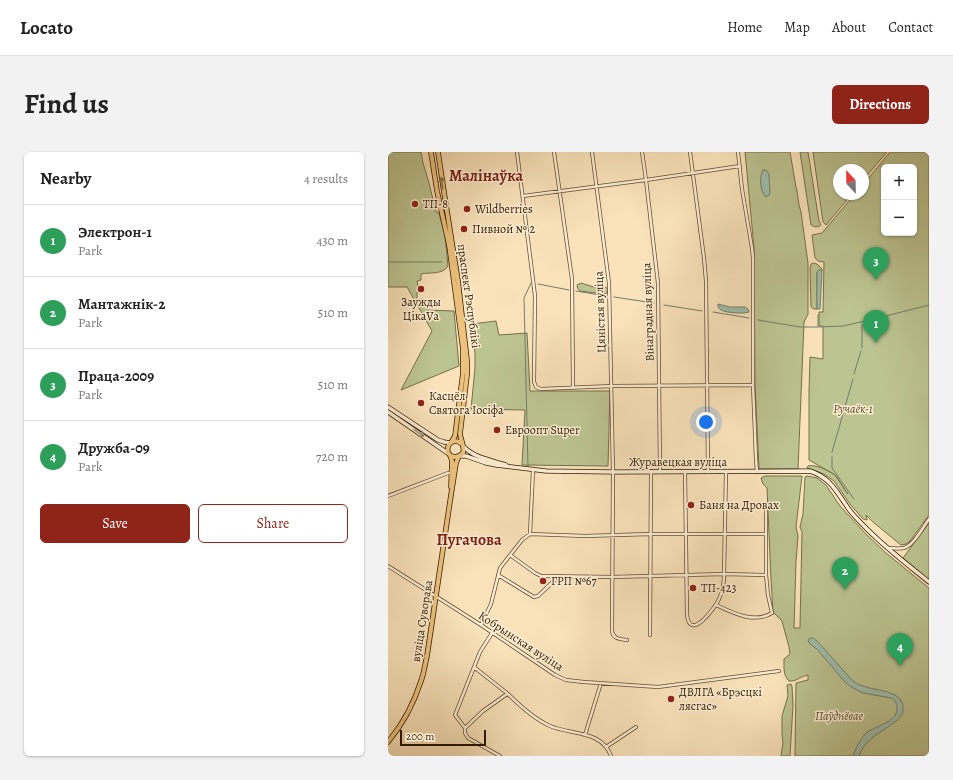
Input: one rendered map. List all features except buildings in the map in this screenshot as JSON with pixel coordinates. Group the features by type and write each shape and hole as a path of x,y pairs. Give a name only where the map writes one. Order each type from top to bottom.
{"main road":[{"name":"праспект Рэспублікі","path":"431,152 437,191 449,245 463,349 464,373 455,436 447,449 450,454"},
{"name":"праспект Рэспублікі","path":"438,152 458,281 467,360 467,375 460,436 463,451 459,456"},
{"path":"451,442 457,441 462,445"},
{"path":"450,454 454,457 459,456"},
{"name":"вуліца Суворава","path":"450,454 452,461 451,495"},
{"name":"вуліца Суворава","path":"388,742 395,734 406,716 422,680 427,656 451,495 459,456"}],"street":[{"path":"518,152 532,263 535,300 534,382 536,387 541,389 612,386 753,384"},
{"path":"554,152 572,279 573,388"},
{"name":"Цяністая вуліца","path":"592,152 609,278 613,472 612,632 615,637 627,640"},
{"name":"Вінаградная вуліца","path":"642,152 658,282 660,472"},
{"path":"690,152 706,281 708,472"},
{"path":"738,152 744,203 753,258 753,384 756,459 758,472"},
{"path":"523,196 692,174 740,166"},
{"path":"388,407 438,440 451,442"},
{"path":"388,412 450,454"},
{"name":"Журавецкая вуліца","path":"462,445 469,452 510,467"},
{"name":"Журавецкая вуліца","path":"459,456 469,457 486,464 533,470 613,472 810,471 826,478 866,529 929,582"},
{"path":"530,534 533,470"},
{"path":"650,635 651,472"},
{"path":"685,472 687,618 690,624 694,625 699,624 709,614 716,605 722,591 724,574 726,472"},
{"path":"388,496 451,473"},
{"path":"716,605 745,616 762,617 772,613 766,575 766,507"},
{"path":"887,548 902,548 908,546 929,519"},
{"path":"481,625 491,604 498,575 502,566 522,540 530,534 560,536 766,534"},
{"path":"510,555 541,576 612,577 724,574 766,575"},
{"name":"Кобрынская вуліца","path":"388,566 559,677 566,680 658,688 779,671"},
{"path":"498,575 534,597 538,596 558,576"},
{"path":"492,633 480,652 455,715 465,728 465,733 468,738 500,756"},
{"path":"474,667 525,709 547,724 599,740 606,747 610,756"},
{"path":"585,735 601,683"},
{"path":"465,728 507,694"},
{"path":"606,747 636,728"}],"green space":[{"path":"421,152 436,212 439,214 445,235 448,266 443,271 421,274 421,280 417,281 419,291 417,293 417,301 423,299 423,303 426,303 427,310 454,311 459,366 401,390 432,331 407,287 388,287 388,153"},
{"path":"745,152 790,152 801,212 808,263 808,314 804,322 798,469 759,469 755,383 754,248"},
{"path":"800,152 808,152 819,221 821,225 817,227 811,225"},
{"path":"813,152 887,152 869,173 869,164 833,164 833,200 847,200 826,225 823,222"},
{"name":"Ручаёк-1","path":"890,152 929,152 929,515 910,541 901,545 866,515 867,520 863,519 850,504 834,481 824,474 807,468 808,466 825,469 809,460 810,357 823,359 823,326 819,326 819,312 823,312 824,262 818,261 815,258 812,235 822,233 850,200 869,200 869,178"},
{"path":"811,264 817,264 822,269 822,271 817,272 817,309 811,307 810,268"},
{"path":"581,283 597,288 605,287 608,289 607,293 603,294 580,291 577,285"},
{"path":"496,321 499,335 527,333 530,391 610,391 608,466 522,465 525,410 471,409 475,353 471,324"},
{"name":"Паўднёвае","path":"765,476 802,476 796,527 798,536 794,628 800,628 802,532 800,527 803,514 805,477 807,476 817,478 826,485 840,506 866,534 886,553 929,588 929,756 795,756 796,683 808,680 808,675 794,681 789,681 785,674 784,659 790,654 782,621 773,612 767,488 763,484 761,478"},
{"path":"929,523 929,580 903,558"},
{"path":"791,684 793,705 790,756 781,756 783,743 782,716 788,696 787,685"}],"shaded area":[{"path":"763,170 766,170 769,174 770,193 766,197 762,192 761,184"},
{"path":"819,270 822,271 820,309 817,309 817,272"},
{"path":"718,304 730,307 745,307 749,312 739,313 723,311 718,307"},
{"path":"810,638 817,641 856,683 861,686 894,694 902,702 903,710 900,717 870,740 859,756 853,756 861,739 869,731 884,724 894,717 897,708 896,703 891,698 863,693 851,687 844,681 817,649 810,644 808,640"}],"waterway":[{"path":"388,262 442,262"},
{"path":"528,467 524,298 531,283"},
{"path":"538,284 569,290"},
{"path":"576,291 606,296"},
{"path":"614,297 654,303"},
{"path":"664,305 702,311"},
{"path":"882,317 929,305"},
{"path":"713,312 749,318"},
{"path":"818,315 818,326"},
{"path":"758,320 800,327 818,327 843,326 878,318"},
{"path":"862,325 862,348"},
{"path":"854,374 861,351"},
{"path":"832,452 853,379"},
{"path":"832,457 832,468 854,499"}],"place":[{"name":"ТП-8","path":"415,204"},
{"name":"Wildberries","path":"467,209"},
{"name":"Пивной № 2","path":"464,229"},
{"name":"Праца-2009","path":"876,280"},
{"name":"Заужды ЦікаVа","path":"421,289"},
{"name":"Электрон-1","path":"876,343"},
{"name":"Касцёл Святога Іосіфа","path":"421,403"},
{"name":"Евроопт Super","path":"497,430"},
{"name":"Баня на Дровах","path":"691,505"},
{"name":"ГРП №67","path":"543,581"},
{"name":"ТП-423","path":"693,588"},
{"name":"Мантажнік-2","path":"845,590"},
{"name":"Дружба-09","path":"900,666"},
{"name":"ДВЛГА «Брэсцкі лясгас»","path":"671,699"}],"district":[{"name":"Малінаўка","path":"486,175"},
{"name":"Пугачова","path":"469,539"}]}
